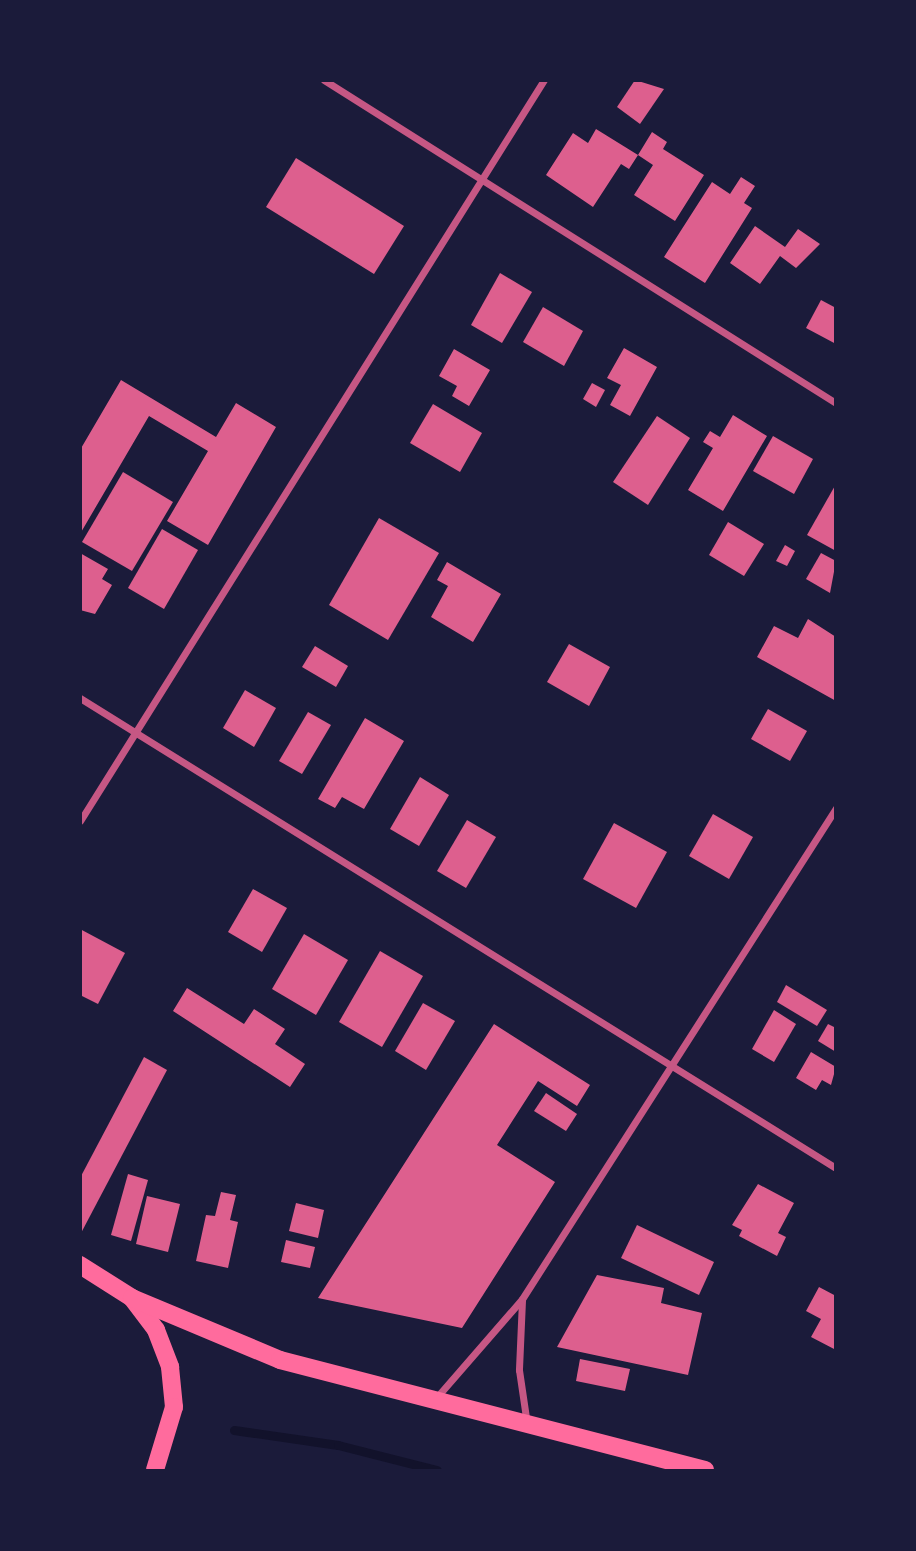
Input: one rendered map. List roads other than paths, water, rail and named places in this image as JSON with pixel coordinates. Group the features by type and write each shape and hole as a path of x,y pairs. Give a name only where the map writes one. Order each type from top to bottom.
{"main road":[{"path":"80,1265 132,1298 280,1360 528,1429 705,1471"},
{"path":"132,1298 156,1330 170,1367 174,1407 155,1471"}],"street":[{"path":"324,80 835,403"},
{"path":"80,821 138,733 544,80"},
{"path":"80,698 672,1072 835,1168"},
{"path":"432,1402 522,1299 672,1072 835,808"},
{"path":"522,1299 519,1370 528,1429"}],"waterway":[{"path":"234,1430 338,1445 437,1470"}]}
